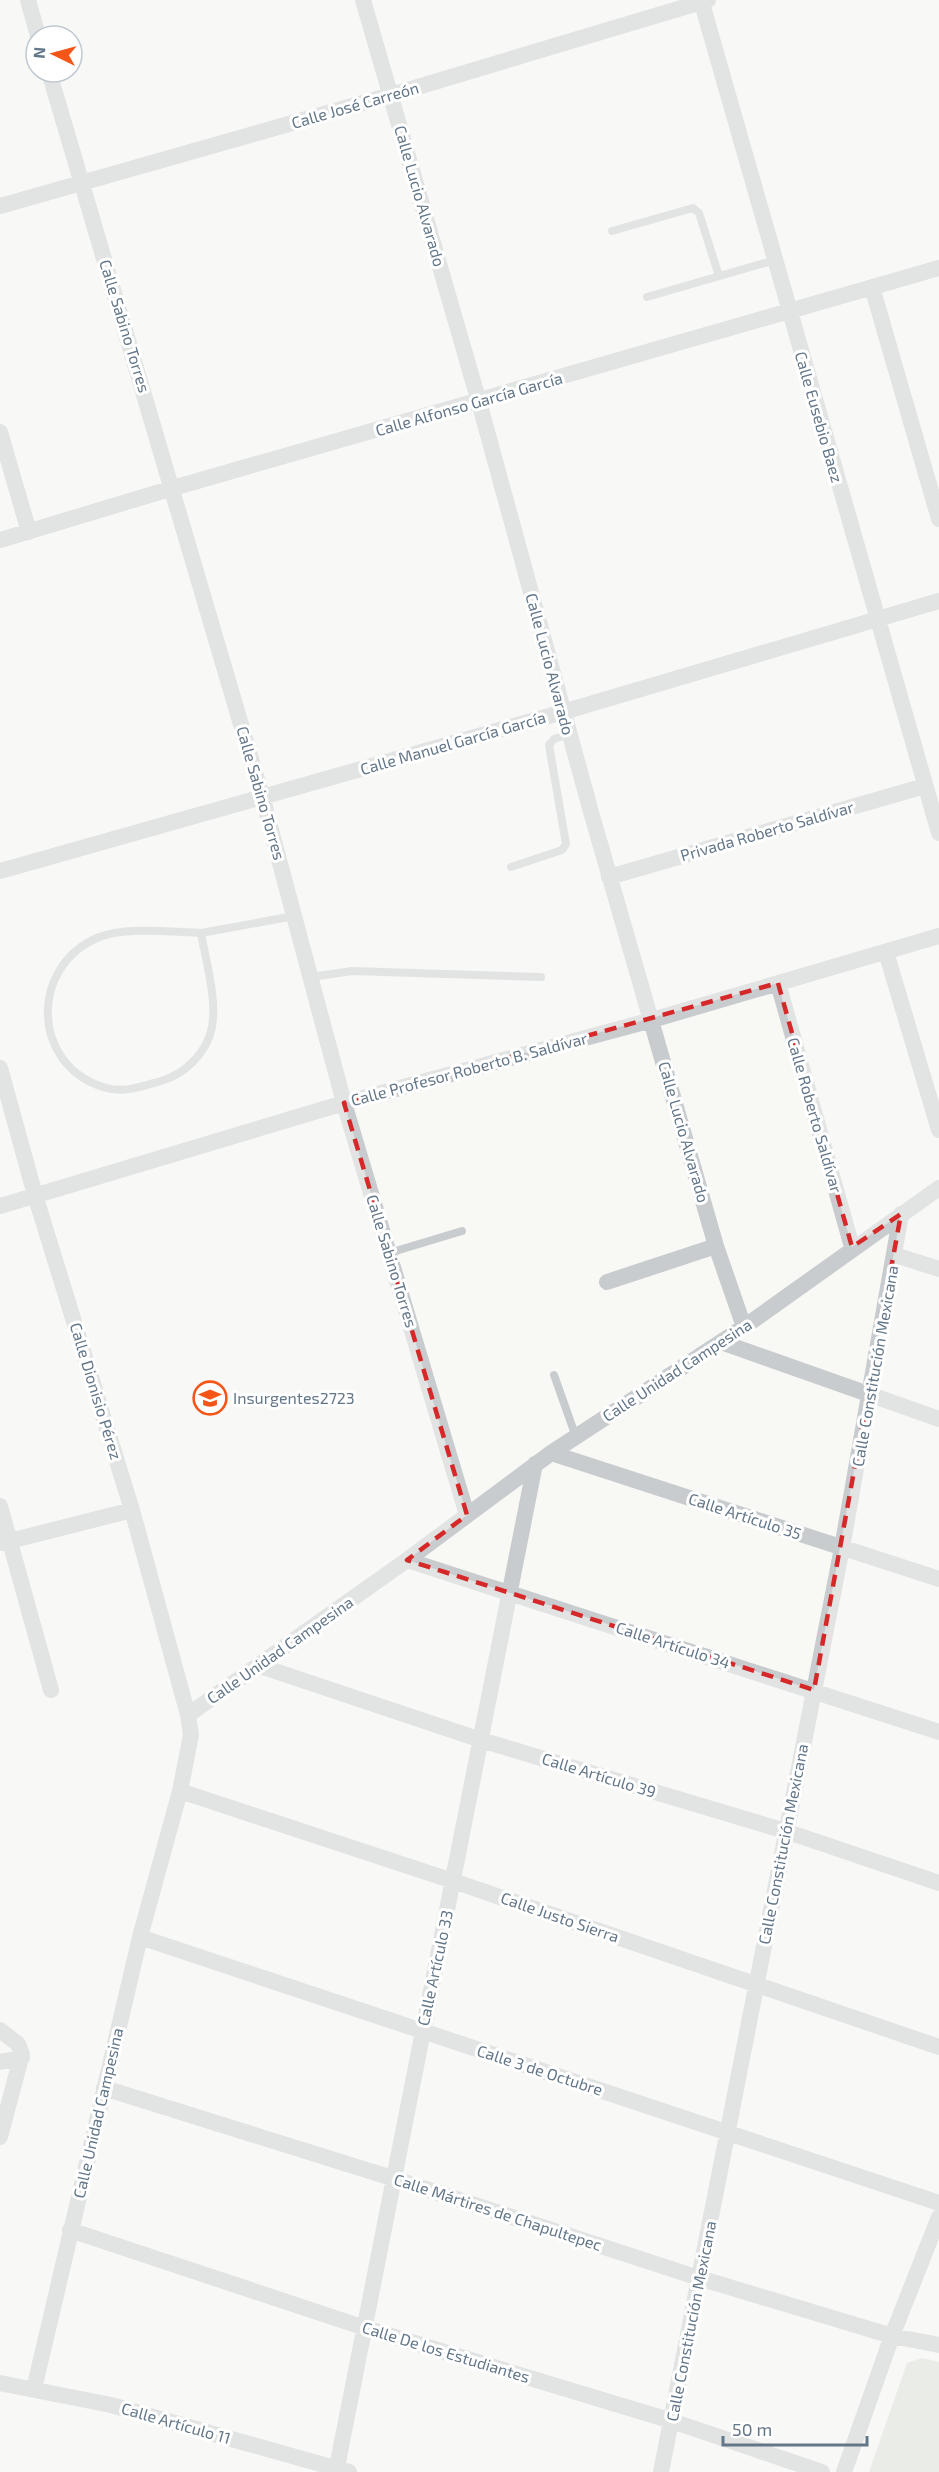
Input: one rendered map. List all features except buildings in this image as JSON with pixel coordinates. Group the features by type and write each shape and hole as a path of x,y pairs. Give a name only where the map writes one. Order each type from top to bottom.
{"street":[{"path":"28,0 35,24"},
{"name":"Calle Lucio Alvarado","path":"363,0 479,402 609,877 717,1246 744,1327"},
{"name":"Calle José Carreón","path":"0,206 391,95 704,1"},
{"name":"Calle Eusebio Baez","path":"704,1 876,620 939,833"},
{"name":"Calle Sabino Torres","path":"52,84 262,796 344,1103 467,1515"},
{"name":"Calle Alfonso García García","path":"0,540 173,488 479,402 939,268"},
{"path":"872,288 939,519"},
{"path":"0,432 29,532"},
{"name":"Calle Manuel García García","path":"0,871 563,712 939,601"},
{"name":"Privada Roberto Saldívar","path":"609,877 926,786"},
{"name":"Calle Profesor Roberto B. Saldívar","path":"0,1206 344,1103 652,1020 939,936"},
{"path":"886,952 939,1130"},
{"name":"Calle Roberto Saldívar","path":"778,983 852,1247"},
{"name":"Calle Dionisio Pérez","path":"0,1068 35,1196 132,1510 188,1715"},
{"name":"Calle Unidad Campesina","path":"34,2389 140,1937 180,1791 191,1736 188,1715 407,1560 535,1464 744,1327 852,1247 939,1188"},
{"name":"Calle Constitución Mexicana","path":"661,2472 871,1396 901,1214"},
{"path":"607,1282 717,1246"},
{"path":"895,1255 939,1269"},
{"path":"721,1342 939,1419"},
{"name":"Calle Artículo 35","path":"551,1453 939,1579"},
{"name":"Calle Artículo 33","path":"340,2471 362,2327 535,1464"},
{"path":"0,1506 5,1542 51,1690"},
{"path":"5,1542 132,1510"},
{"name":"Calle Artículo 34","path":"407,1560 939,1732"},
{"name":"Calle Artículo 39","path":"260,1666 481,1740 785,1831 939,1883"},
{"name":"Calle Justo Sierra","path":"180,1791 453,1881 939,2047"},
{"name":"Calle 3 de Octubre","path":"140,1937 939,2203"},
{"path":"0,2030 18,2044 22,2058 0,2138"},
{"path":"0,2062 22,2058"},
{"name":"Calle Mártires de Chapultepec","path":"104,2088 392,2178 699,2278 892,2336 939,2345"},
{"path":"844,2472 892,2336 939,2217"},
{"name":"Calle De los Estudiantes","path":"70,2230 362,2327 672,2421 822,2472"},
{"name":"Calle Artículo 11","path":"0,2383 121,2407 340,2471"}],"lane":[{"path":"612,231 693,208 699,213 719,276"},
{"path":"646,297 775,260"},
{"path":"511,867 565,847 549,746 554,739 569,734"},
{"path":"201,933 214,1014 211,1030 188,1067 176,1077 129,1090 104,1088 64,1063 53,1045 46,1022 49,999 60,970 79,947 99,936 124,932 201,933 294,916"},
{"path":"311,977 352,971 541,977"},
{"path":"389,1253 462,1231"},
{"path":"554,1375 576,1437"}],"highlighted area":[{"path":"778,983 852,1247 901,1214 814,1690 407,1560 467,1515 344,1103"}],"shaded area":[{"path":"922,2358 939,2362 939,2472 869,2472 907,2363"}],"place":[{"name":"Insurgentes2723","path":"210,1398"}]}
